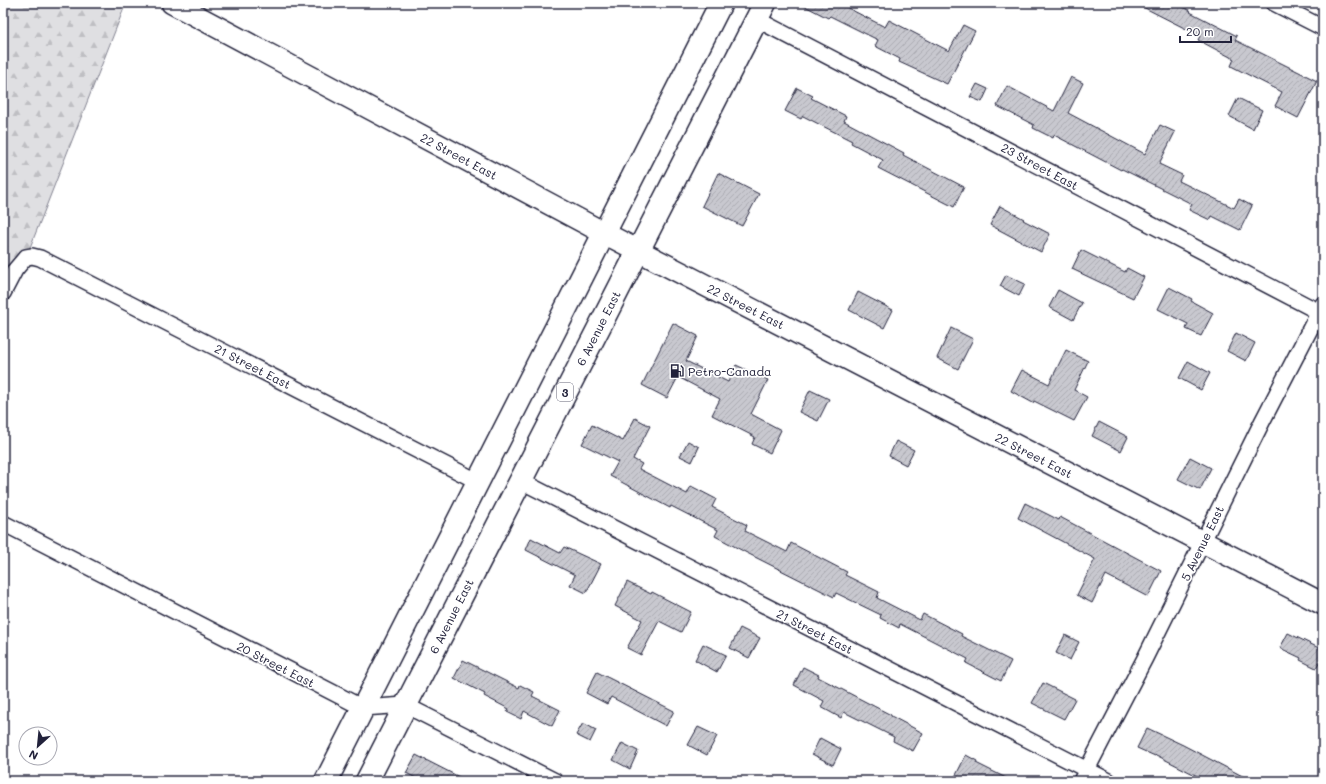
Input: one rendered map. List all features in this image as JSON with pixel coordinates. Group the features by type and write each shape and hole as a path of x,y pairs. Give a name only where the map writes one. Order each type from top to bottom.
{"main road":[{"path":"326,781 721,3"},
{"name":"6 Avenue East","path":"367,781 761,11"}],"street":[{"name":"22 Street East","path":"172,3 604,233 1323,604"},
{"path":"1274,3 1323,28"},
{"name":"23 Street East","path":"761,11 1322,310"},
{"name":"21 Street East","path":"3,293 15,270 26,257 32,256 40,258 479,482"},
{"name":"5 Avenue East","path":"1083,775 1145,658 1262,422 1322,310"},
{"name":"21 Street East","path":"521,481 1083,775 1109,781"},
{"name":"20 Street East","path":"3,524 363,708"},
{"path":"363,708 405,705 554,781"}],"green space":[{"path":"3,3 126,3 29,250 3,303"}],"building":[{"path":"799,3 838,3 885,27 889,20 949,51 963,25 975,31 947,84 899,62 900,59 875,46 878,40 830,16 828,18"},
{"path":"1135,3 1175,3 1237,36 1235,40 1317,81 1298,118 1275,106 1282,92 1231,66 1234,59 1198,40 1200,36"},
{"path":"1071,77 1083,83 1068,113 1145,154 1160,125 1175,132 1159,164 1182,175 1179,181 1234,208 1239,199 1252,206 1240,230 1212,216 1210,220 1189,210 1192,204 1122,169 1121,170 1054,135 1053,138 1033,128 1034,125 997,106 1007,86 1054,111"},
{"path":"977,84 988,89 982,102 970,97"},
{"path":"797,88 813,96 811,98 846,116 844,121 904,153 903,155 964,187 954,207 878,168 883,160 851,143 852,141 803,116 801,119 785,111"},
{"path":"1238,98 1262,110 1253,129 1229,116"},
{"path":"718,173 759,194 742,226 702,206"},
{"path":"1000,206 1050,234 1041,252 990,225"},
{"path":"1081,250 1125,272 1127,268 1144,277 1133,298 1072,269"},
{"path":"1006,275 1025,284 1019,296 1000,286"},
{"path":"1169,287 1192,299 1191,301 1213,313 1201,336 1186,329 1188,324 1158,309"},
{"path":"1058,290 1082,303 1073,320 1049,307"},
{"path":"858,292 893,310 884,328 849,310"},
{"name":"Petro-Canada","path":"673,323 698,336 686,361 728,382 736,365 768,380 751,414 781,430 770,453 752,444 755,437 712,415 720,399 678,377 667,398 642,385"},
{"path":"951,328 973,339 958,369 937,358"},
{"path":"1236,333 1255,343 1246,361 1227,351"},
{"path":"1066,350 1088,361 1074,390 1087,397 1074,421 1034,401 1033,403 1011,391 1022,370 1049,384"},
{"path":"1188,361 1210,373 1201,390 1179,378"},
{"path":"810,390 829,399 818,421 799,412"},
{"path":"635,418 650,426 633,459 642,464 639,469 687,494 691,486 716,499 712,507 747,525 745,531 787,552 791,543 847,572 845,575 879,592 877,598 920,620 923,614 962,634 961,636 1011,661 1001,681 966,663 968,659 900,624 899,628 880,618 881,615 836,593 834,597 745,552 715,536 718,530 671,506 670,508 610,476 618,462 582,444 592,425 623,441"},
{"path":"1099,422 1128,437 1121,451 1092,436"},
{"path":"688,441 699,447 692,462 680,456"},
{"path":"896,441 914,450 906,465 889,456"},
{"path":"1190,457 1211,468 1200,490 1178,479"},
{"path":"1025,503 1059,520 1060,517 1161,571 1148,597 1106,575 1092,603 1077,595 1095,559 1018,518"},
{"path":"531,538 560,553 564,547 601,564 586,593 570,585 575,575 526,550"},
{"path":"627,582 651,594 652,592 691,612 681,632 659,621 641,655 627,648 642,620 615,606"},
{"path":"740,628 760,638 749,658 730,648"},
{"path":"1288,633 1323,650 1323,655 1316,668 1300,660 1301,658 1280,648"},
{"path":"1065,635 1079,642 1070,660 1056,653"},
{"path":"703,644 726,655 717,672 695,660"},
{"path":"463,660 519,688 520,685 534,692 532,696 560,710 552,726 524,711 521,719 507,712 509,709 484,696 485,694 454,678"},
{"path":"803,667 819,675 818,677 923,733 913,751 893,741 894,737 844,712 841,718 821,707 824,701 794,685"},
{"path":"597,672 674,711 666,726 611,697 607,704 586,693"},
{"path":"1043,683 1075,699 1064,719 1032,703"},
{"path":"583,723 596,730 590,742 576,735"},
{"path":"698,727 717,736 707,755 688,745"},
{"path":"1147,728 1252,781 1207,781 1156,755 1155,756 1137,748"},
{"path":"820,738 841,749 833,765 812,754"},
{"path":"622,743 638,751 630,769 613,760"},
{"path":"416,755 467,781 422,781 406,773"},
{"path":"966,755 977,761 976,763 1012,781 953,781"}],"place":[{"name":"Petro-Canada","path":"677,371"}]}
